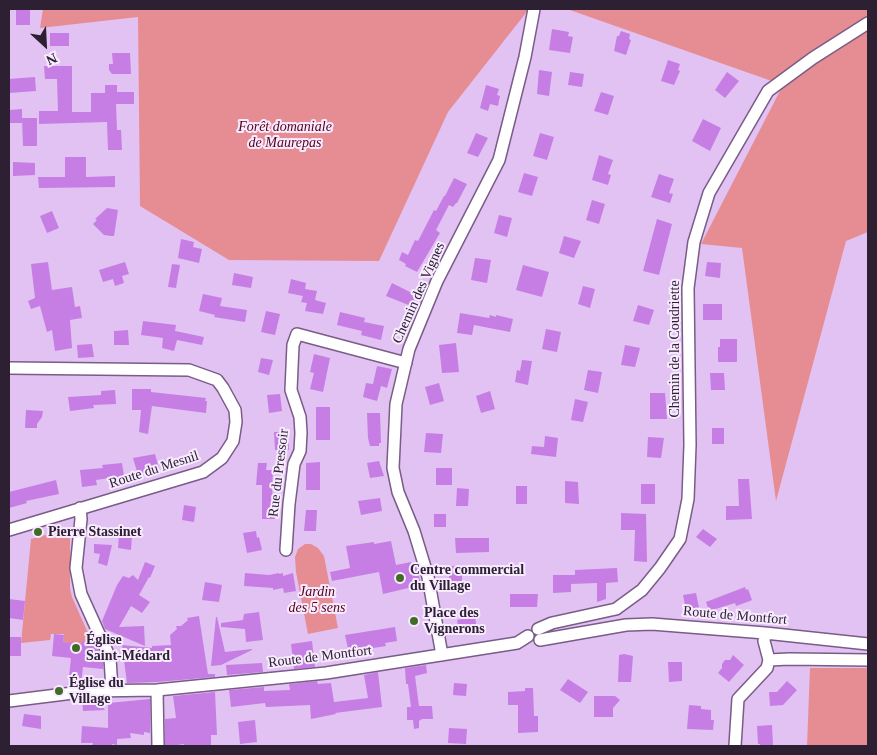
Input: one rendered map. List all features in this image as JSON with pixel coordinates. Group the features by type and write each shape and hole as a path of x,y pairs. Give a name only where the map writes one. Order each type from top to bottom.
{"street":[{"name":"Chemin des Vignes","path":"442,655 428,577 416,537 398,492 393,468 396,404 409,349 437,281 499,160 526,57 534,9"},
{"name":"Chemin de la Coudriette","path":"535,635 552,624 616,609 642,590 660,568 680,538 688,499 690,445 688,288 694,242 709,193 768,91 813,58 868,23"},
{"name":"Rue du Pressoir","path":"286,550 292,474 300,451 301,433 300,416 291,390 293,345 297,334 406,363"},
{"name":"Route du Mesnil","path":"9,368 188,370 217,380 235,410 236,422 234,441 222,458 203,472 9,530"},
{"path":"80,508 81,519 76,568 81,594 110,658 112,690"},
{"name":"Route de Montfort","path":"9,701 88,691 157,690 326,673 517,643 535,635 626,625 765,633 868,644"},
{"path":"735,746 738,699 767,668 769,660 764,641 765,633"},
{"path":"769,660 868,660"},
{"path":"157,690 158,746"}],"green space":[{"name":"Forêt domaniale de Maurepas","path":"43,9 529,9 448,112 379,261 229,260 140,206 138,17 40,28"},
{"path":"567,9 868,9 868,232 846,241 776,501 742,248 701,244 783,85"},
{"path":"67,529 70,538 70,588 72,597 92,642 83,641 82,645 63,642 64,634 51,634 50,640 21,643 31,539"},
{"name":"Jardin des 5 sens","path":"305,544 311,544 318,548 324,556 338,628 308,634 296,572 295,557 298,549"},
{"path":"810,668 868,668 868,746 807,746"}],"building":[{"path":"16,9 30,9 30,25 16,25"},
{"path":"552,29 569,32 568,36 573,37 570,53 549,50"},
{"path":"621,31 630,34 629,39 631,40 626,55 614,51 617,36 619,36"},
{"path":"50,33 69,33 69,46 50,46"},
{"path":"112,53 130,53 131,74 112,74 109,70 109,64 113,64"},
{"path":"668,60 680,64 678,70 680,71 674,85 661,81"},
{"path":"44,66 72,66 72,112 91,112 91,93 105,93 105,85 117,85 117,92 134,92 134,104 116,104 117,130 121,130 122,150 108,150 107,122 39,124 39,111 58,111 57,79 45,79"},
{"path":"539,70 552,72 549,96 537,94"},
{"path":"570,72 584,74 582,87 568,85"},
{"path":"727,72 739,81 725,98 715,90"},
{"path":"35,77 36,91 9,93 9,79"},
{"path":"486,85 499,89 497,95 500,96 498,106 490,104 488,111 480,108"},
{"path":"601,92 614,96 608,115 594,111"},
{"path":"22,109 22,123 10,123 10,110"},
{"path":"22,118 37,118 37,146 23,146"},
{"path":"703,119 721,128 710,151 692,141"},
{"path":"476,133 488,138 478,157 467,153"},
{"path":"540,133 554,137 547,160 533,156"},
{"path":"599,155 613,160 608,174 611,175 608,185 592,180"},
{"path":"65,157 86,157 86,177 115,176 115,187 39,188 38,177 65,177"},
{"path":"13,162 35,163 35,175 13,176"},
{"path":"524,173 538,177 532,196 518,192"},
{"path":"659,174 674,179 669,193 673,194 670,203 651,197"},
{"path":"454,178 467,184 457,203 453,207 449,205 436,230 440,233 417,272 405,266 406,264 399,260 402,252 408,255 415,240 418,241"},
{"path":"592,200 605,204 599,224 586,220"},
{"path":"107,208 118,210 114,236 104,235 93,224 97,220 95,219"},
{"path":"52,211 59,228 47,233 40,216"},
{"path":"499,215 512,218 507,237 494,233"},
{"path":"657,219 672,224 659,275 643,271"},
{"path":"564,236 581,241 574,258 559,253"},
{"path":"181,239 194,242 193,247 202,249 199,263 178,258"},
{"path":"475,258 491,260 487,283 471,280"},
{"path":"48,262 52,290 72,287 75,307 80,306 82,318 70,320 72,348 55,351 52,330 47,332 40,306 31,309 28,301 35,298 31,264"},
{"path":"125,262 129,274 122,276 124,283 115,286 113,279 103,282 99,270"},
{"path":"707,262 721,263 720,278 705,276"},
{"path":"172,264 180,265 176,288 168,287"},
{"path":"523,265 549,272 542,297 516,290"},
{"path":"234,273 253,277 251,288 232,285"},
{"path":"291,279 306,283 305,289 317,291 315,300 326,303 323,314 305,311 307,303 301,302 303,296 288,293"},
{"path":"392,283 416,295 411,306 386,296"},
{"path":"583,286 595,289 590,308 578,304"},
{"path":"203,294 222,298 220,306 247,310 245,322 214,317 215,315 199,311"},
{"path":"703,304 722,304 722,320 703,320"},
{"path":"638,305 654,310 649,325 633,321"},
{"path":"266,311 280,314 275,335 261,332"},
{"path":"340,312 365,318 364,322 384,326 381,340 361,335 362,331 337,325"},
{"path":"460,313 489,318 490,315 496,317 496,315 513,319 510,332 474,325 472,335 457,333"},
{"path":"143,321 176,325 175,331 204,337 202,345 177,340 174,351 162,348 163,338 141,335"},
{"path":"546,329 561,332 557,352 542,349"},
{"path":"128,330 129,345 114,345 114,331"},
{"path":"720,339 737,339 737,362 718,362"},
{"path":"456,343 459,372 442,373 439,345"},
{"path":"92,344 94,357 78,358 77,345"},
{"path":"625,345 640,348 635,367 621,365"},
{"path":"314,354 330,358 323,392 310,389 314,373 310,372"},
{"path":"261,358 273,360 269,375 258,372"},
{"path":"522,360 532,361 528,385 515,382 517,370 520,371"},
{"path":"377,366 392,369 387,388 381,386 377,401 363,397 366,383 373,384"},
{"path":"588,370 602,372 598,393 584,390"},
{"path":"710,373 724,373 725,390 711,390"},
{"path":"439,383 444,401 430,405 425,387"},
{"path":"132,389 151,389 151,392 206,398 206,413 152,406 148,434 139,432 141,410 132,410"},
{"path":"115,390 116,404 93,405 94,408 70,411 68,397 101,395 101,391"},
{"path":"490,391 495,409 481,413 476,396"},
{"path":"650,393 665,393 667,419 650,419"},
{"path":"280,394 282,411 269,413 267,395"},
{"path":"575,399 588,402 583,422 571,420"},
{"path":"316,407 330,407 330,440 316,440"},
{"path":"26,410 43,411 37,428 25,428"},
{"path":"367,413 380,413 381,443 379,443 379,446 370,446"},
{"path":"712,428 724,428 724,444 712,444"},
{"path":"274,432 288,432 289,450 275,450"},
{"path":"426,433 443,434 441,453 424,452"},
{"path":"545,436 558,438 556,457 531,454 532,446 544,447"},
{"path":"648,437 664,438 661,458 647,457"},
{"path":"155,454 159,468 138,475 133,458"},
{"path":"379,461 384,476 370,478 367,463"},
{"path":"320,462 320,490 306,490 306,463"},
{"path":"122,463 124,476 96,480 97,485 82,487 80,470 103,468 102,465"},
{"path":"258,463 267,463 266,470 273,470 272,489 273,497 275,497 275,519 262,519 262,485 256,485"},
{"path":"436,468 452,468 452,485 436,485"},
{"path":"738,479 749,479 752,519 726,520 726,506 739,506"},
{"path":"56,480 59,494 26,501 27,503 9,508 9,492"},
{"path":"565,481 578,482 579,504 565,503"},
{"path":"641,484 655,484 655,504 641,504"},
{"path":"516,486 527,486 527,504 516,504"},
{"path":"457,488 469,489 468,506 456,506"},
{"path":"380,498 382,511 361,515 358,501"},
{"path":"184,505 196,507 194,522 182,520"},
{"path":"306,510 317,510 316,531 304,531"},
{"path":"621,513 646,514 647,562 634,561 635,530 621,530"},
{"path":"434,514 446,514 446,527 434,527"},
{"path":"703,529 717,539 710,547 696,537"},
{"path":"256,531 262,550 247,553 243,533"},
{"path":"119,535 132,536 131,550 118,548"},
{"path":"455,538 489,538 489,552 456,553"},
{"path":"391,541 396,565 416,563 421,585 383,594 379,572 332,581 330,572 350,568 346,546"},
{"path":"94,544 112,545 107,566 98,563 100,554 94,553"},
{"path":"145,562 155,566 139,595 150,602 142,613 131,606 119,627 144,626 145,646 105,629 102,621 117,585 123,576 129,578 133,575 138,580"},
{"path":"449,566 462,566 462,581 449,581"},
{"path":"617,568 618,582 606,583 606,599 597,602 597,583 571,584 571,592 553,593 553,575 575,575 575,570"},
{"path":"245,573 269,575 283,573 283,576 293,573 296,591 284,593 283,588 273,590 273,588 244,586"},
{"path":"205,582 222,585 219,602 202,600"},
{"path":"745,587 746,590 748,589 752,600 736,606 735,603 709,611 706,602"},
{"path":"696,593 699,607 686,610 683,595"},
{"path":"510,594 538,594 537,607 510,607"},
{"path":"9,599 25,601 23,620 9,618"},
{"path":"259,612 263,640 246,642 245,629 221,627 221,623 243,620 244,614"},
{"path":"199,616 208,674 215,674 215,677 127,683 122,645 152,648 152,646 171,645 170,635 177,629 176,626 181,626 188,620 187,618"},
{"path":"475,616 477,630 459,633 457,620"},
{"path":"216,617 225,652 252,650 221,665 211,666"},
{"path":"395,627 397,641 385,643 386,646 360,650 360,648 348,649 345,635"},
{"path":"54,634 64,635 63,642 82,644 82,641 92,642 91,646 97,647 103,660 103,669 83,667 81,684 68,686 71,658 52,656"},
{"path":"9,637 21,637 21,656 9,656"},
{"path":"312,641 315,667 294,669 291,644"},
{"path":"619,655 633,656 631,682 618,682"},
{"path":"733,655 744,665 729,682 718,673 725,660 730,660"},
{"path":"668,662 682,662 682,681 669,682"},
{"path":"262,663 263,672 227,675 226,665"},
{"path":"426,665 427,673 415,676 419,706 432,706 433,719 422,719 419,721 419,728 414,729 413,720 407,720 407,707 411,707 405,668"},
{"path":"378,672 382,707 335,713 311,719 310,705 266,707 265,703 231,707 229,690 264,687 264,691 290,690 289,684 317,681 318,684 331,683 334,702 368,698 364,675"},
{"path":"568,679 588,692 580,703 560,690"},
{"path":"787,681 797,690 783,705 770,706 769,692 777,692"},
{"path":"454,683 467,684 466,696 453,695"},
{"path":"525,688 533,688 534,716 538,716 538,732 518,733 518,705 508,705 508,692 525,691"},
{"path":"215,692 217,735 211,735 211,746 165,745 165,719 176,718 173,696"},
{"path":"594,696 615,696 620,700 613,708 613,717 594,717"},
{"path":"96,698 105,710 83,711 82,700"},
{"path":"150,699 150,733 144,732 144,735 130,733 131,738 117,739 117,745 112,744 112,746 92,746 93,743 81,743 82,726 108,728 108,703"},
{"path":"689,705 701,706 701,709 711,710 711,720 714,720 713,730 687,729"},
{"path":"24,714 41,716 41,729 22,726"},
{"path":"255,720 257,742 240,744 238,722"},
{"path":"772,725 773,746 760,746 758,744 757,726"},
{"path":"449,728 467,729 466,744 448,743"}],"place":[{"name":"Pierre Stassinet","path":"38,532"},
{"name":"Centre commercial du Village","path":"400,578"},
{"name":"Place des Vignerons","path":"414,621"},
{"name":"Église Saint-Médard","path":"76,648"},
{"name":"Église du Village","path":"59,691"}]}
